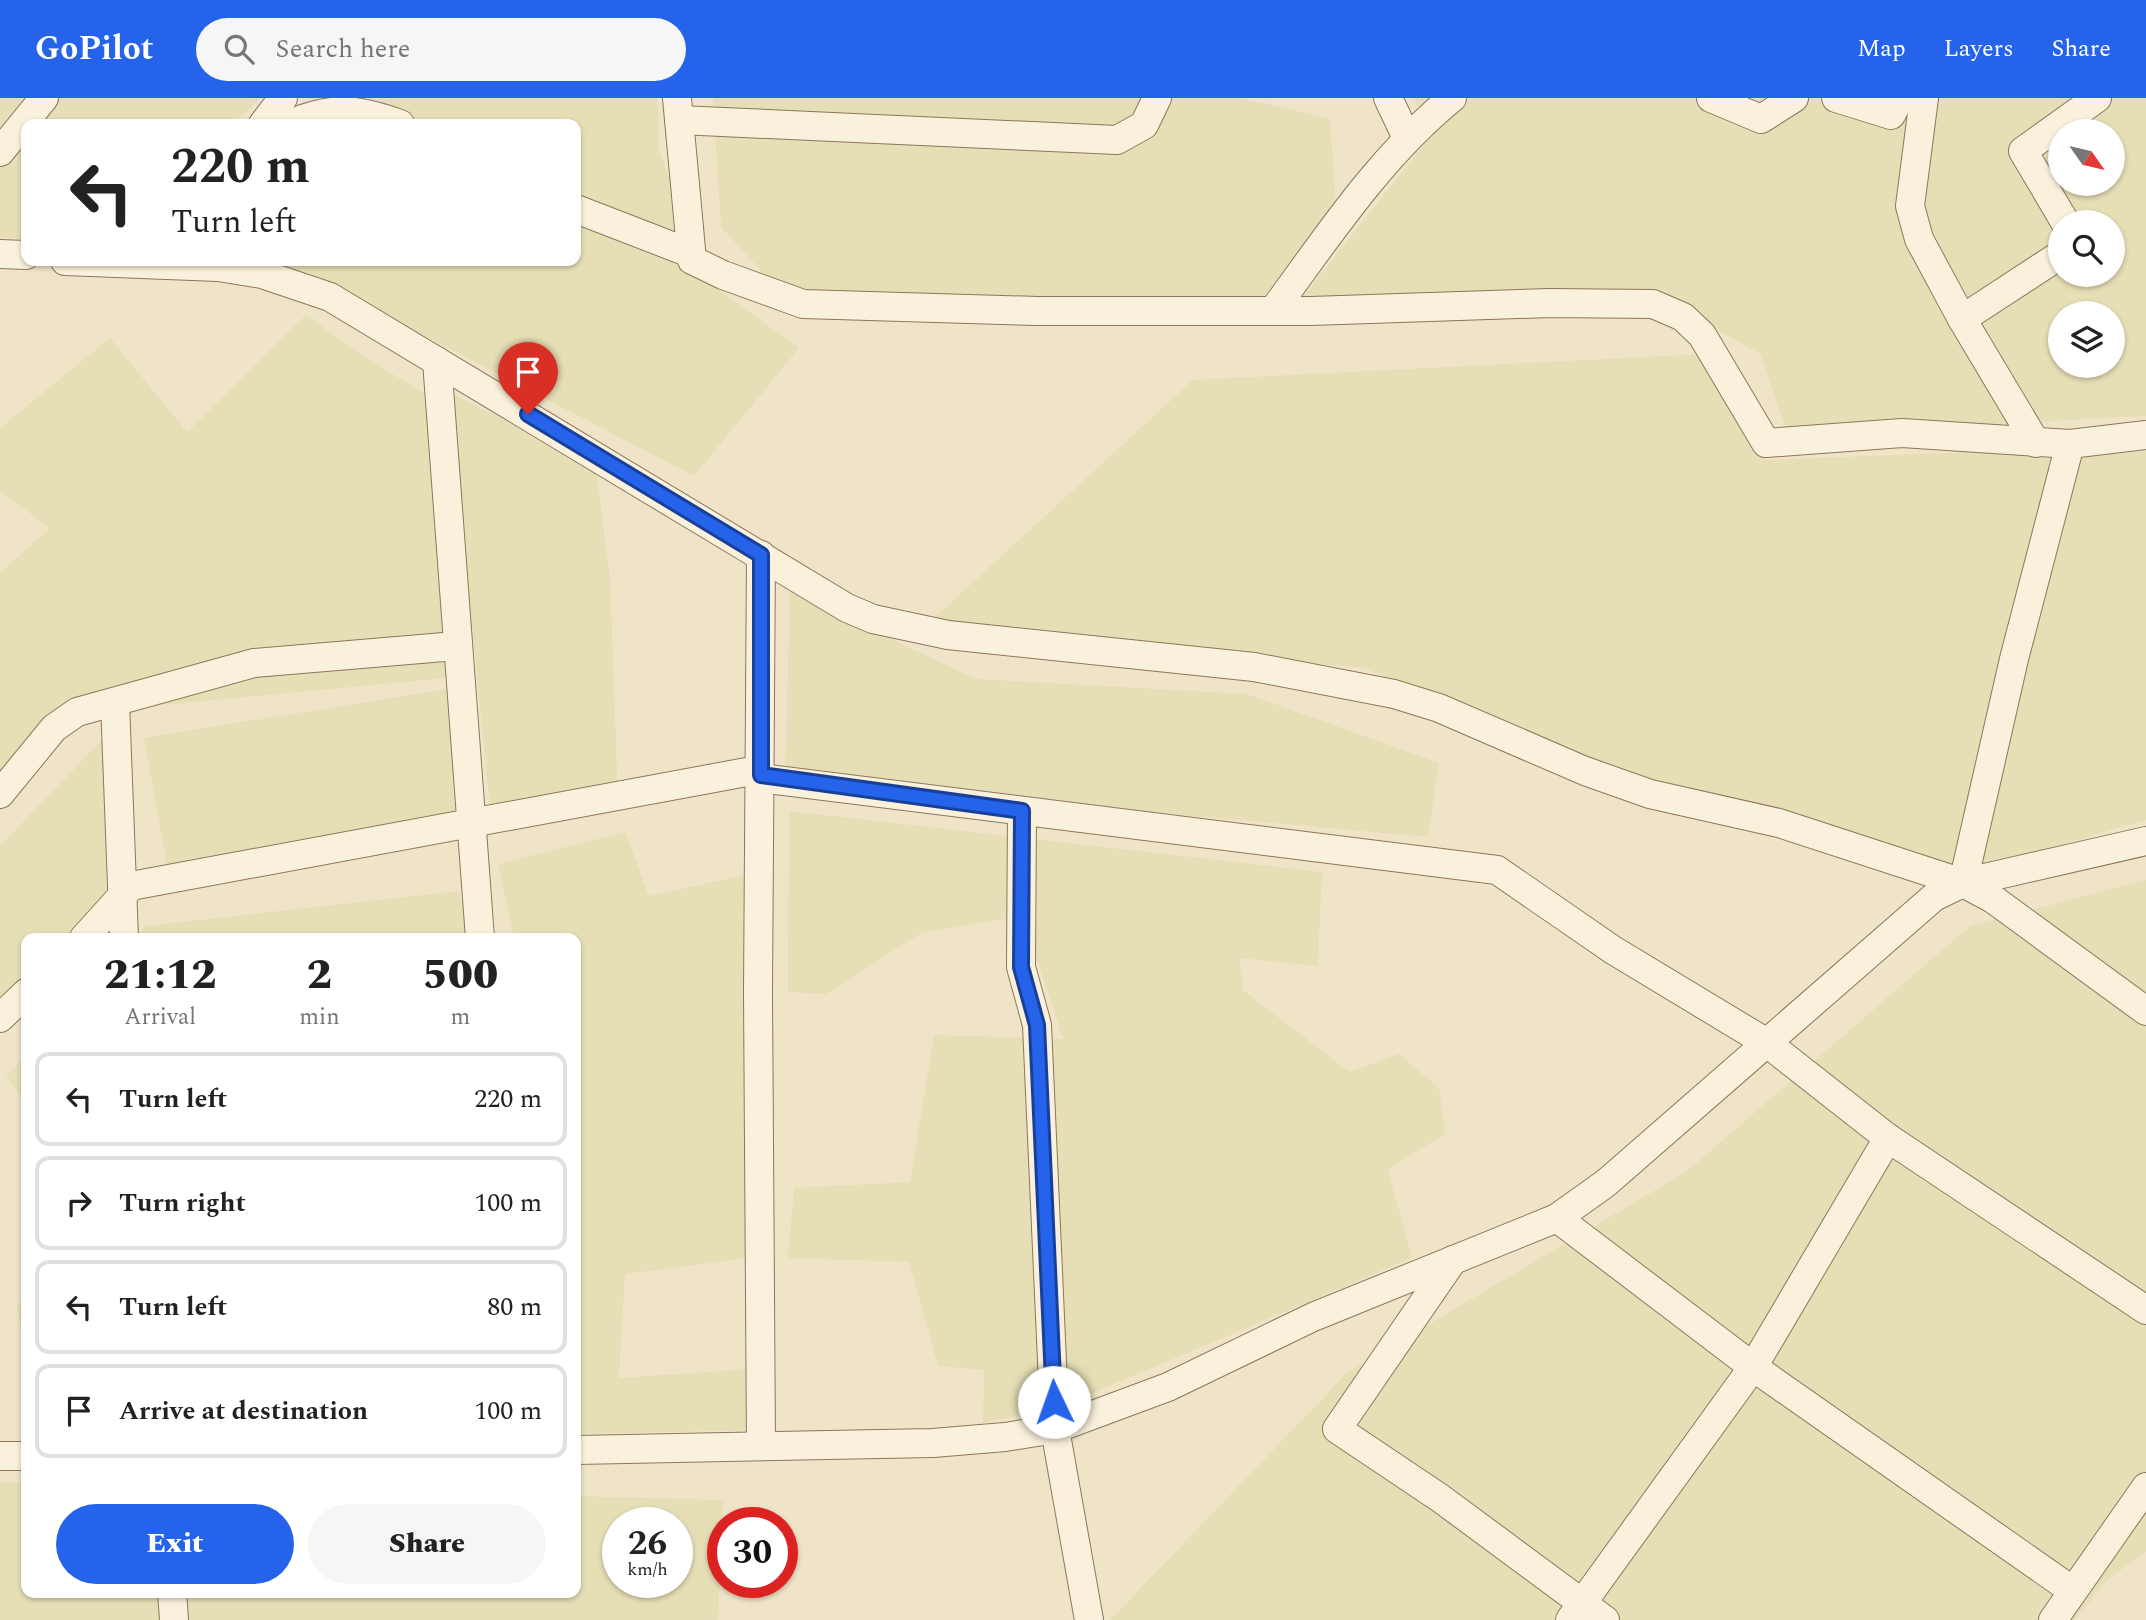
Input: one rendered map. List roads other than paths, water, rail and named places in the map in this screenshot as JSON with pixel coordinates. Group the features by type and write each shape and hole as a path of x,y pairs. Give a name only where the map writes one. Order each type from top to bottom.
{"street":[{"path":"27,119 44,98"},
{"path":"267,119 282,98"},
{"path":"1157,98 1144,125 1117,140 678,109 692,260 723,275 803,304 1037,311 1273,310 1550,303 1653,304 1683,317 1702,335 1766,443 1902,433 2070,444 2146,435"},
{"path":"1388,98 1407,138"},
{"path":"1273,310 1356,198 1407,138 1452,98"},
{"path":"1711,98 1761,119 1794,98"},
{"path":"1836,98 1891,115 1900,98"},
{"path":"1924,98 1910,206 1919,239 1962,319 2036,443"},
{"path":"2058,210 2024,151 2098,98"},
{"path":"301,119 318,112 341,109 380,119"},
{"path":"0,152 21,126"},
{"path":"581,211 690,253"},
{"path":"0,254 21,255"},
{"path":"1962,319 2048,263"},
{"path":"201,266 218,267 299,285 330,297 847,608 873,619 907,628 1254,667 1394,694 1438,708 1584,771 1650,794 1779,823 1963,883 1993,899 2146,1011"},
{"path":"437,361 456,646 480,933"},
{"path":"1963,883 2014,659 2070,444"},
{"path":"761,555 758,993 761,1446"},
{"path":"0,794 54,728 77,712 254,663 456,646"},
{"path":"115,702 124,933"},
{"path":"88,933 131,886 472,820 752,771 761,775 1022,811 1497,870 1614,950 1767,1043 1888,1138 2146,1310"},
{"path":"1022,811 1020,954 1037,1025 1055,1429 1089,1620"},
{"path":"581,1450 933,1443 1005,1437 1055,1429 1168,1387 1313,1317 1557,1219 1606,1183 1934,897 1963,883 2146,841"},
{"path":"0,1018 21,998"},
{"path":"1576,1612 1754,1367 1888,1138"},
{"path":"1557,1219 1754,1367 2073,1591"},
{"path":"1453,1260 1337,1429 1440,1498 1576,1612 1605,1620"},
{"path":"0,1457 21,1456"},
{"path":"2053,1620 2146,1487"},
{"path":"173,1598 174,1620"}]}
